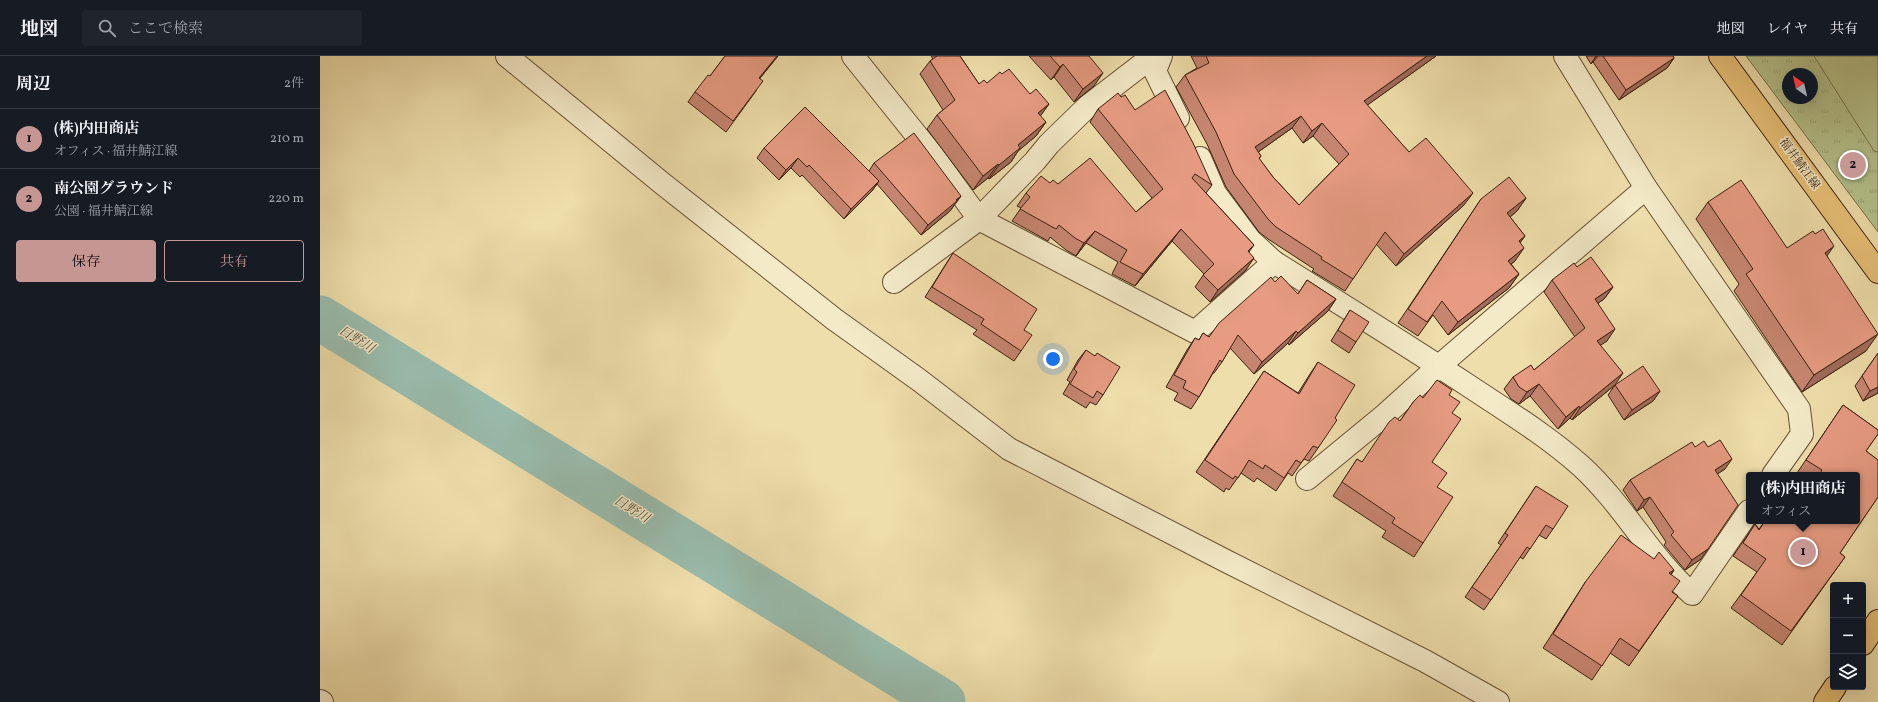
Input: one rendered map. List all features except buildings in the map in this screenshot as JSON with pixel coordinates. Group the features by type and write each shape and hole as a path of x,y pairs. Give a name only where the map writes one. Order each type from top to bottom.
{"main road":[{"name":"福井鯖江線","path":"1720,56 1878,272"},
{"path":"1866,639 1878,621"},
{"path":"1825,702 1833,690"}],"street":[{"path":"507,56 663,184 834,320 919,380 1009,449 1226,561 1425,661 1498,702"},
{"path":"853,56 934,157 979,219 1195,332 1274,262"},
{"path":"894,282 979,219 1035,161 1049,144 1088,106 1152,56"},
{"path":"1161,56 1155,71 1215,193 1250,240 1274,262 1439,366 1543,434 1582,468 1627,516 1678,582 1692,594 1746,514"},
{"path":"1565,56 1646,188 1798,409 1802,434 1775,472"},
{"path":"1307,479 1386,414 1439,366 1646,188"}],"green space":[{"path":"1746,56 1878,56 1878,232 1782,104"},
{"path":"1814,56 1878,56 1878,152 1874,151"}],"waterway":[{"name":"日野川","path":"320,318 943,702"}],"place":[{"name":"南公園グラウンド","path":"1853,165"},
{"name":"(株)内田商店","path":"1803,552"}]}
